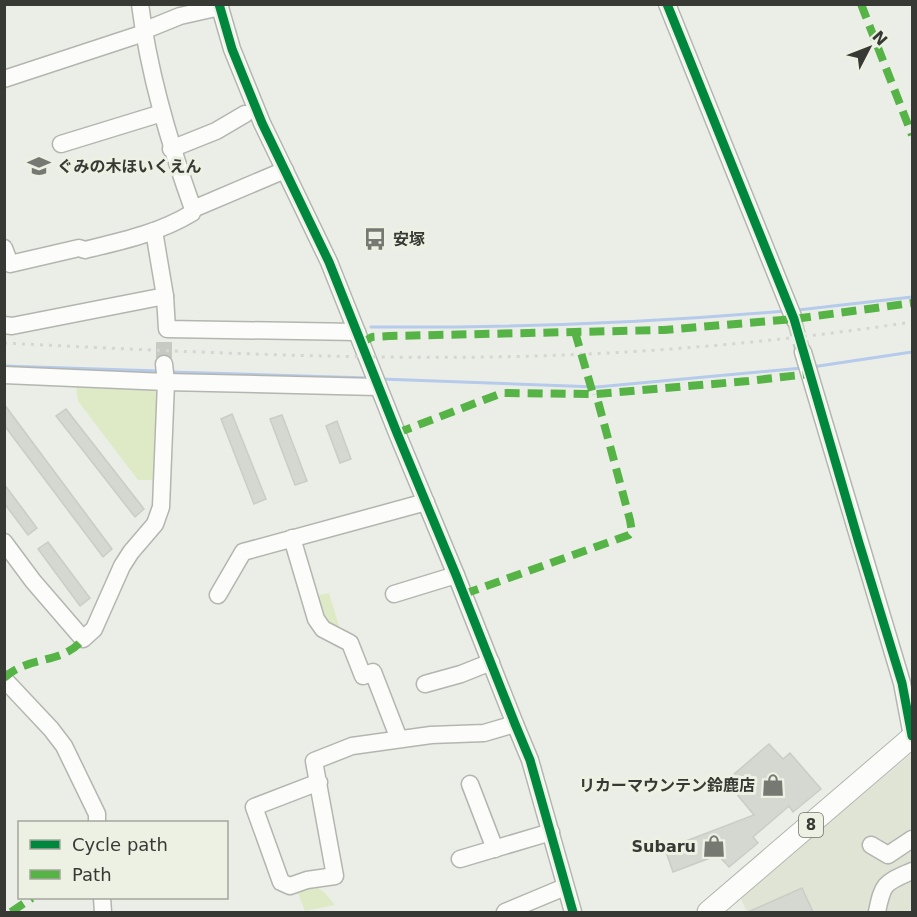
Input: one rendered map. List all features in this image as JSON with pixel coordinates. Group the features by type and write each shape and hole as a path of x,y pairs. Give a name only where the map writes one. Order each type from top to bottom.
{"main road":[{"name":"8","path":"708,912 912,736"}],"street":[{"path":"140,4 144,32 171,149 193,209"},
{"path":"667,4 791,313"},
{"path":"4,80 144,32 180,16 219,6 232,49 262,123 329,261 530,760 573,912"},
{"path":"61,144 162,113"},
{"path":"171,149 216,131 245,114"},
{"path":"4,248 10,264 79,248 85,250 133,239 184,218 192,213 193,209 285,170"},
{"path":"154,231 165,296 166,336 357,332"},
{"path":"4,326 165,296"},
{"path":"806,362 902,683 912,736"},
{"path":"4,375 165,372 376,381"},
{"path":"4,542 33,581 83,639 90,635 122,566 155,524 161,507 165,372"},
{"path":"218,595 243,552 426,502"},
{"path":"292,538 316,619 322,629 350,644 363,676 373,672 399,739"},
{"path":"394,594 456,575"},
{"path":"425,684 461,674 491,662"},
{"path":"4,679 64,746 97,814 97,821"},
{"path":"319,782 254,807 280,882 290,886 307,880 335,876 319,782 314,761 352,746 431,735 484,733 515,724"},
{"path":"470,784 495,849"},
{"path":"912,827 912,832"},
{"path":"460,859 551,832"},
{"path":"871,845 888,855 912,839"},
{"path":"877,912 879,897 887,882 912,871"},
{"path":"505,912 565,887"}],"shaded area":[{"path":"912,753 912,912 747,912 740,897"}],"green space":[{"path":"76,386 156,388 160,392 157,480 138,480 78,401"},
{"path":"329,593 339,626 336,632 327,626 316,601 320,595"},
{"path":"314,885 335,905 305,911 298,893 307,890 306,886"}],"building":[{"path":"4,404 112,549 103,557 4,425"},
{"path":"66,409 144,509 135,517 56,416"},
{"path":"232,414 266,499 254,504 221,419"},
{"path":"282,415 307,481 295,485 270,419"},
{"path":"337,421 351,459 340,463 326,426"},
{"path":"4,484 37,528 28,535 4,503"},
{"path":"48,542 90,598 80,606 38,549"},
{"name":"リカーマウンテン鈴鹿店","path":"769,744 783,759 790,753 821,789 793,812 789,806 753,837 758,843 729,867 718,855 673,872 665,849 754,815 726,781"},
{"path":"802,888 813,912 748,912"}],"waterway":[{"path":"798,310 912,297"},
{"path":"371,327 578,324 785,311"},
{"path":"812,367 912,352"},
{"path":"4,366 159,371"},
{"path":"381,379 597,387 802,368"},
{"path":"171,372 368,378"}],"tunnel":[{"path":"794,319 803,352"},
{"path":"164,342 164,364"}],"railway":[{"path":"4,343 307,356 542,356 701,347 912,322"}],"marked path":[{"path":"861,4 912,135"},
{"path":"361,343 372,337 389,336 664,330 794,319 912,303"},
{"path":"575,332 593,394"},
{"path":"397,433 502,393 596,394 809,374"},
{"path":"464,594 632,532 596,394"},
{"path":"4,678 24,666 66,653 83,639"},
{"path":"11,912 30,899"}],"cycle path":[{"path":"219,4 232,49 262,123 329,262 530,760 573,912"},
{"path":"667,4 794,319 902,683 912,736"}],"place":[{"name":"ぐみの木ほいくえん","path":"39,166"},
{"name":"安塚","path":"375,239"},
{"name":"リカーマウンテン鈴鹿店","path":"773,785"},
{"name":"Subaru","path":"714,846"}]}
